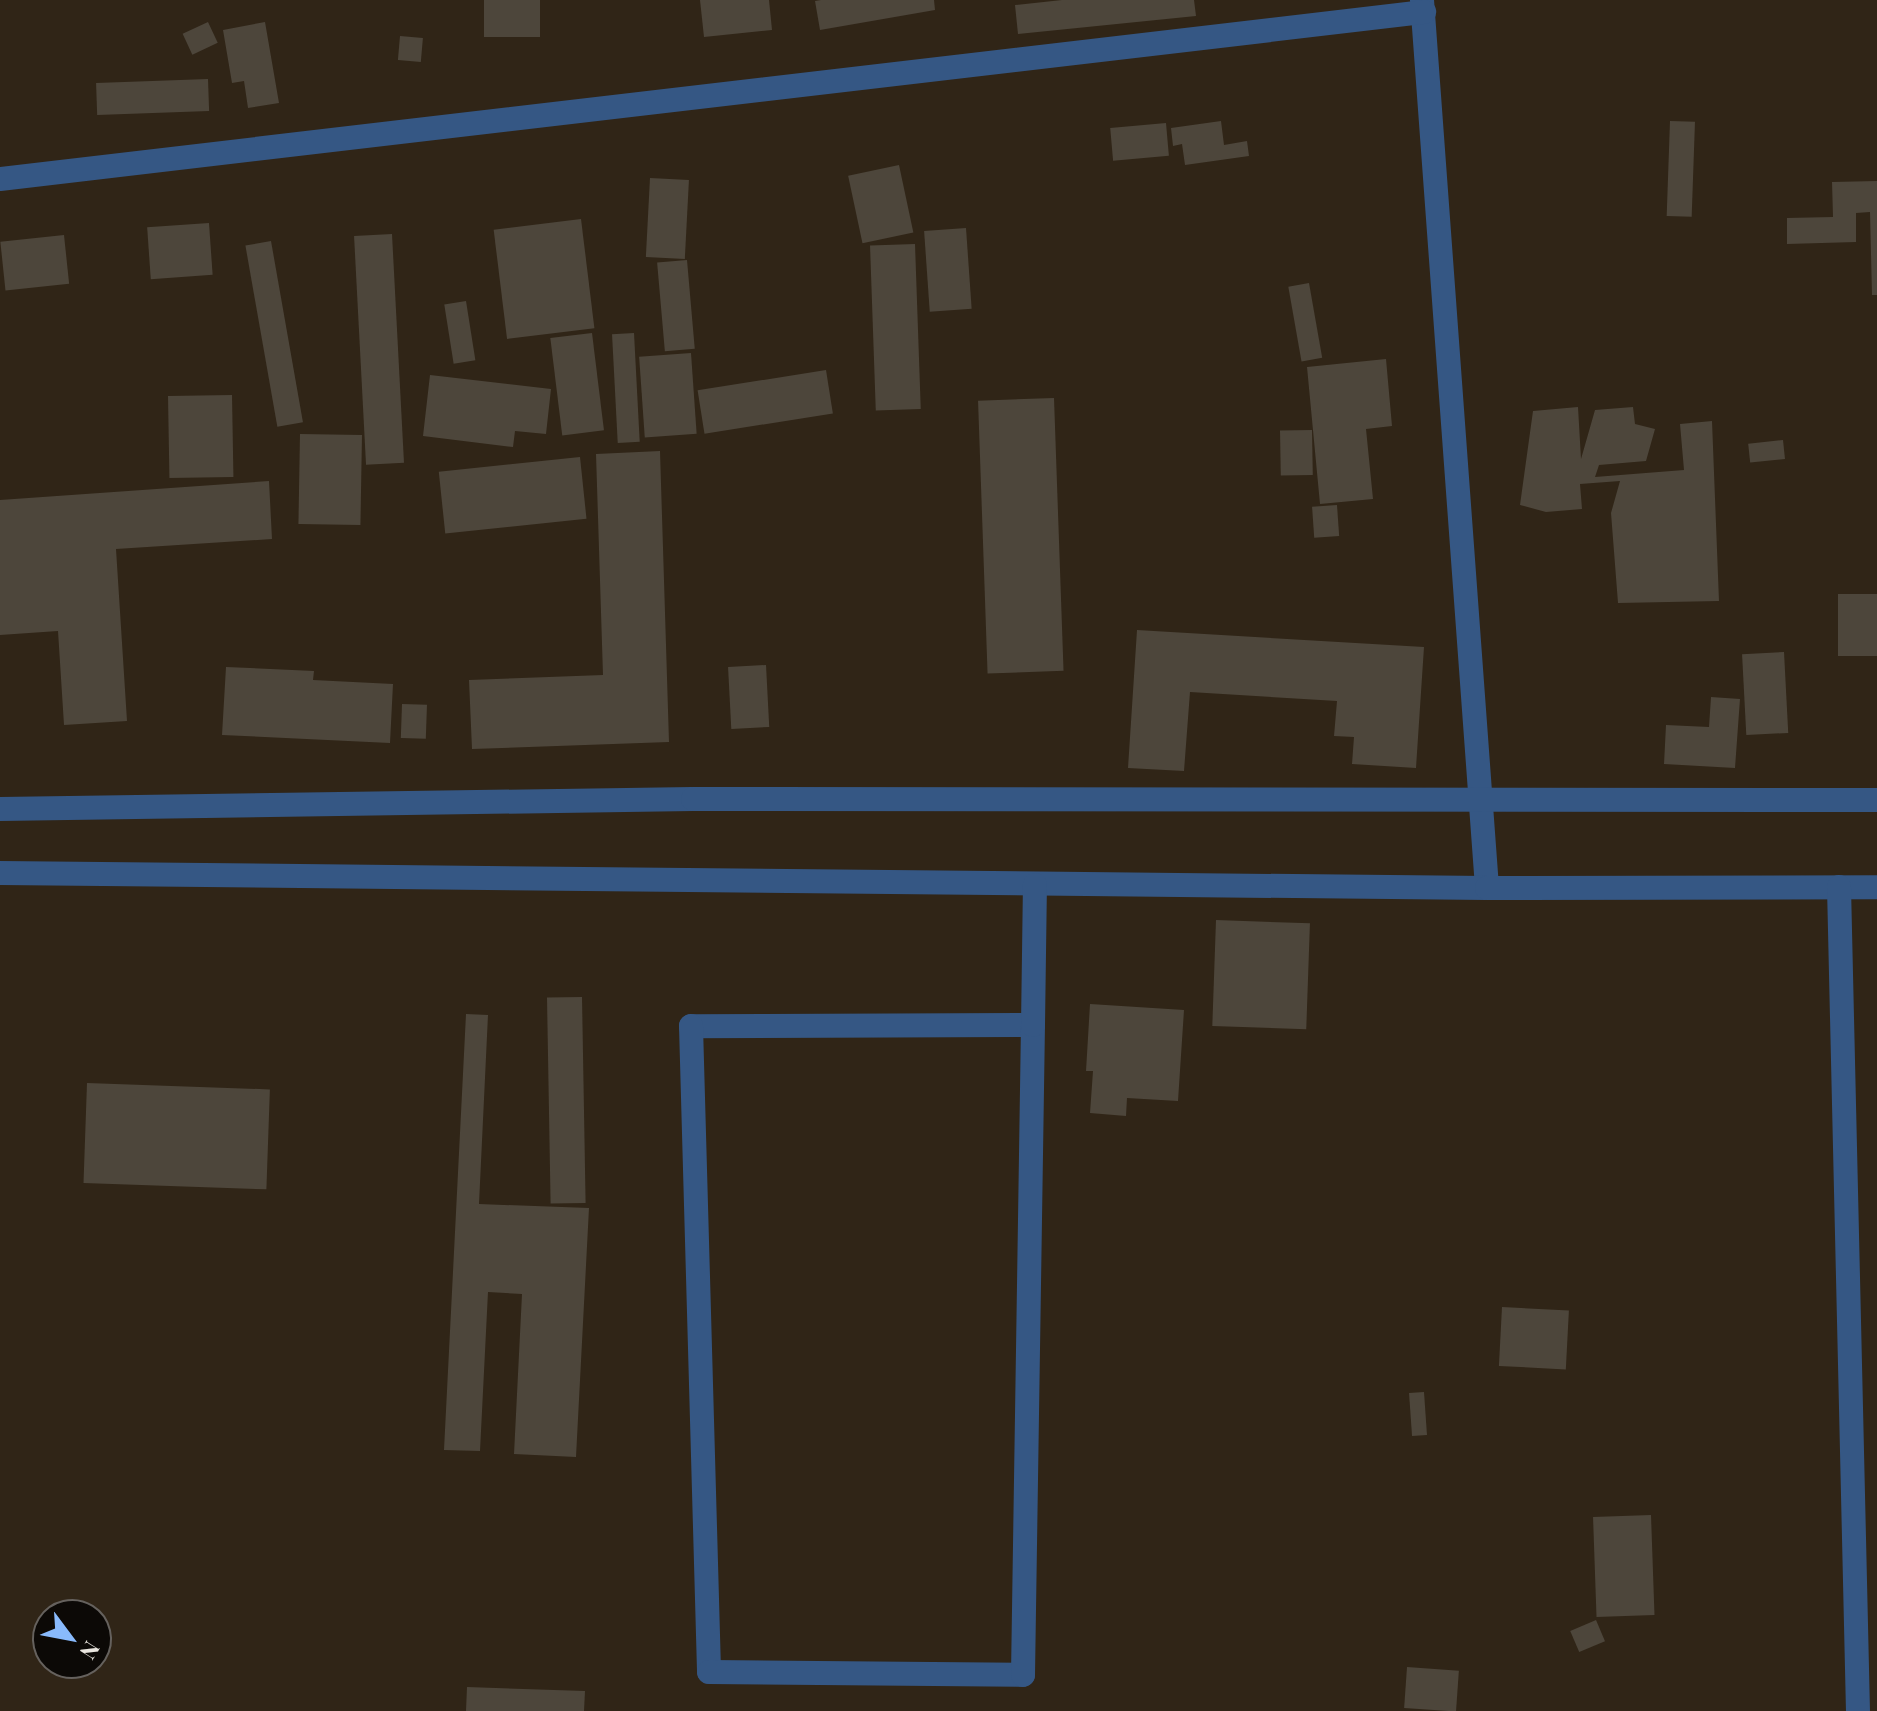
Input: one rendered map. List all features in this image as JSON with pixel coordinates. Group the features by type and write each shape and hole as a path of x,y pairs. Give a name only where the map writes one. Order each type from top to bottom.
{"street":[{"path":"0,179 1423,6 1487,888"},
{"path":"0,809 693,799 1877,800"},
{"path":"0,873 1035,885 1877,887"},
{"path":"1033,1025 691,1026 709,1672 1023,1675 1033,1025 1035,885"},
{"path":"1839,887 1858,1711"}],"shaded area":[{"path":"0,0 1877,0 1877,1711 0,1711"}],"building":[{"path":"484,0 540,0 540,37 484,37"},
{"path":"700,0 769,0 772,30 704,37"},
{"path":"934,0 935,10 820,30 815,1"},
{"path":"1062,0 1194,0 1196,16 1018,34 1015,5"},
{"path":"208,22 218,43 192,55 183,34"},
{"path":"265,22 279,103 248,108 244,81 232,83 223,30"},
{"path":"400,36 423,38 421,62 398,60"},
{"path":"208,79 209,111 97,115 96,83"},
{"path":"1221,121 1224,145 1247,141 1249,156 1185,165 1182,144 1173,146 1171,128"},
{"path":"1670,121 1695,122 1692,217 1667,216"},
{"path":"1166,123 1169,156 1113,161 1110,128"},
{"path":"899,165 913,232 862,243 848,176"},
{"path":"650,178 689,180 685,259 646,257"},
{"path":"1877,181 1877,295 1872,295 1870,212 1856,213 1856,242 1787,244 1787,218 1833,217 1832,182"},
{"path":"581,219 594,328 507,339 494,230"},
{"path":"209,223 213,275 151,279 147,227"},
{"path":"966,228 972,309 930,312 924,231"},
{"path":"392,234 404,463 366,465 354,236"},
{"path":"64,235 69,284 5,290 0,242"},
{"path":"271,241 303,422 277,427 245,246"},
{"path":"915,244 921,409 876,410 870,246"},
{"path":"687,260 695,349 665,351 657,263"},
{"path":"1309,283 1322,358 1302,361 1288,287"},
{"path":"466,301 475,360 454,364 444,304"},
{"path":"592,333 604,430 562,435 550,338"},
{"path":"634,333 640,442 618,443 612,334"},
{"path":"691,353 697,434 645,437 639,357"},
{"path":"1386,359 1392,426 1366,429 1373,499 1320,504 1307,367"},
{"path":"826,370 833,413 704,434 698,390"},
{"path":"430,375 551,389 546,434 515,431 513,447 423,436"},
{"path":"232,395 233,477 169,478 168,396"},
{"path":"1054,398 1064,671 988,673 978,401"},
{"path":"1578,407 1581,459 1595,410 1633,407 1635,424 1655,429 1646,461 1599,465 1595,477 1684,470 1680,424 1712,421 1719,601 1618,603 1611,513 1620,481 1580,484 1582,509 1546,512 1520,505 1533,411"},
{"path":"1312,430 1313,475 1281,476 1280,431"},
{"path":"300,434 362,435 360,525 298,524"},
{"path":"1783,440 1785,459 1750,463 1748,444"},
{"path":"660,451 669,742 472,749 469,680 603,675 596,454"},
{"path":"580,457 586,519 445,534 439,472"},
{"path":"269,481 272,539 116,549 127,721 64,725 58,631 0,635 0,500"},
{"path":"1337,505 1339,536 1314,538 1312,507"},
{"path":"1838,594 1877,594 1877,656 1838,656"},
{"path":"1137,630 1424,647 1416,768 1352,764 1354,737 1334,736 1337,701 1190,692 1184,771 1128,768"},
{"path":"1784,652 1788,733 1746,735 1742,654"},
{"path":"766,665 769,727 731,729 728,667"},
{"path":"226,667 314,671 313,680 393,684 390,743 222,735"},
{"path":"1711,697 1740,699 1735,768 1664,764 1666,725 1709,727"},
{"path":"402,704 427,705 426,739 401,738"},
{"path":"1216,920 1310,923 1306,1029 1212,1026"},
{"path":"582,997 586,1203 551,1204 547,998"},
{"path":"1090,1004 1184,1010 1178,1101 1127,1098 1126,1116 1090,1113 1093,1071 1086,1071"},
{"path":"466,1014 488,1015 479,1204 589,1208 576,1457 514,1454 522,1294 488,1292 480,1451 444,1450"},
{"path":"87,1083 270,1089 266,1189 84,1183"},
{"path":"1502,1307 1569,1311 1566,1369 1499,1366"},
{"path":"1424,1392 1427,1435 1412,1436 1409,1393"},
{"path":"1651,1515 1654,1615 1597,1617 1593,1517"},
{"path":"1596,1620 1605,1641 1579,1652 1570,1631"},
{"path":"1407,1667 1459,1671 1456,1711 1404,1708"},
{"path":"467,1687 585,1691 584,1711 466,1711"}]}
